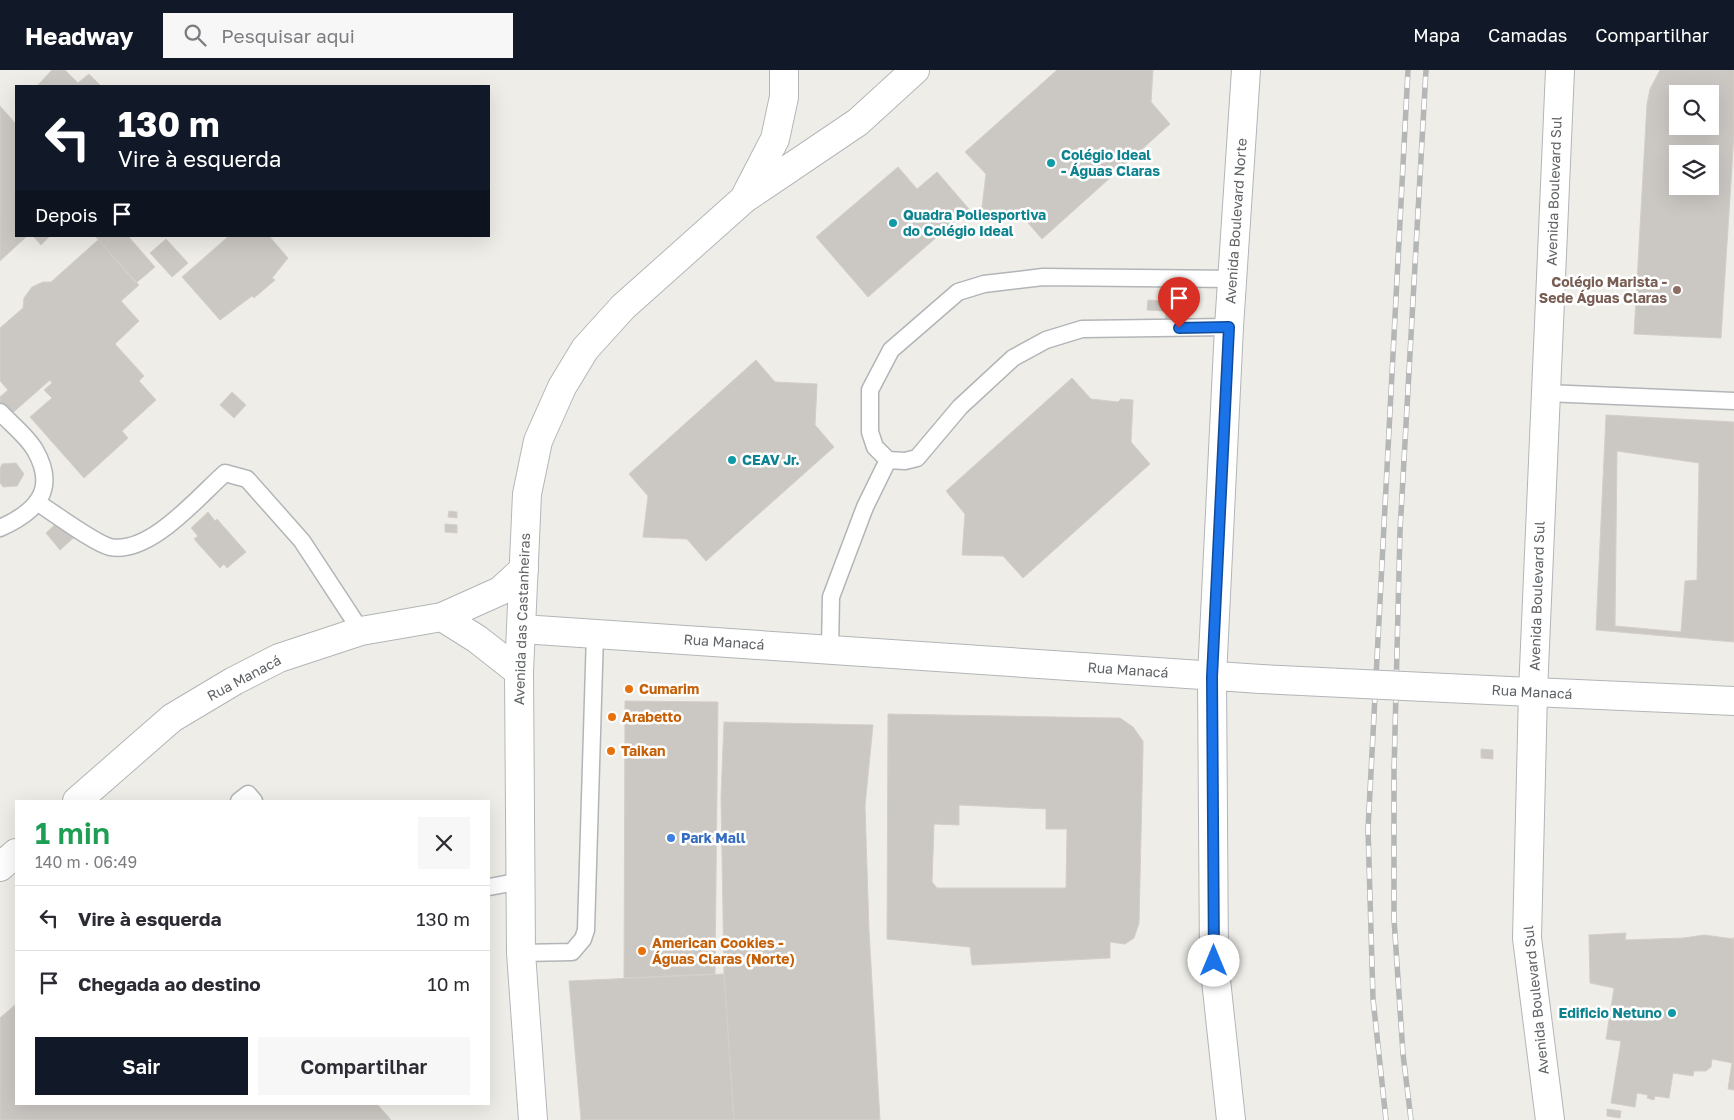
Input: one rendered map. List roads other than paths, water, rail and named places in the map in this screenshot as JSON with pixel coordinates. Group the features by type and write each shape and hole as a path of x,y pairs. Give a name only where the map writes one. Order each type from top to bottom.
{"street":[{"name":"Avenida das Castanheiras","path":"744,199 775,139 784,97 784,70"},
{"name":"Avenida das Castanheiras","path":"533,1120 522,953 519,672 527,494 538,441 562,387 585,348 623,307 744,199 858,122 915,70"},
{"name":"Avenida Boulevard Norte","path":"1231,1120 1214,961 1212,677 1229,327 1246,70"},
{"name":"Avenida Boulevard Sul","path":"1550,1120 1527,938 1533,692 1560,70"},
{"name":"Rua Manacá","path":"78,800 172,718 279,658 361,631 442,617 500,591 524,570"},
{"path":"442,617 477,639 519,672"},
{"name":"Rua Manacá","path":"522,629 830,648 1212,677 1734,701"},
{"path":"0,867 15,854"}],"lane":[{"path":"1229,327 1082,329 1046,340 1013,358 960,407 917,458 905,462 888,460 875,446 870,432 870,390 891,350 958,292 984,284 1043,277 1233,279"},
{"path":"1546,393 1734,400"},
{"path":"0,412 34,449 45,479 38,503 17,521 0,528"},
{"path":"830,648 831,597 865,507 888,460"},
{"path":"38,503 110,547 137,545 169,525 225,473 248,478 302,541 361,631"},
{"path":"522,953 572,952 583,939 586,930 595,634"},
{"path":"240,800 248,794 253,800"},
{"path":"490,887 521,881"}],"railway":[{"path":"1386,1120 1373,999 1368,829 1408,70"},
{"path":"1411,1120 1403,1054 1394,919 1394,772 1400,531 1426,70"}],"place":[{"name":"Colégio Ideal - Águas Claras","path":"1051,163"},
{"name":"Quadra Poliesportiva do Colégio Ideal","path":"893,223"},
{"name":"Colégio Marista - Sede Águas Claras","path":"1677,290"},
{"name":"CEAV Jr.","path":"732,460"},
{"name":"Cumarim","path":"629,689"},
{"name":"Arabetto","path":"612,717"},
{"name":"Taikan","path":"611,751"},
{"name":"Park Mall","path":"671,838"},
{"name":"American Cookies - Águas Claras (Norte)","path":"642,951"},
{"name":"Edificio Netuno","path":"1672,1013"}]}
